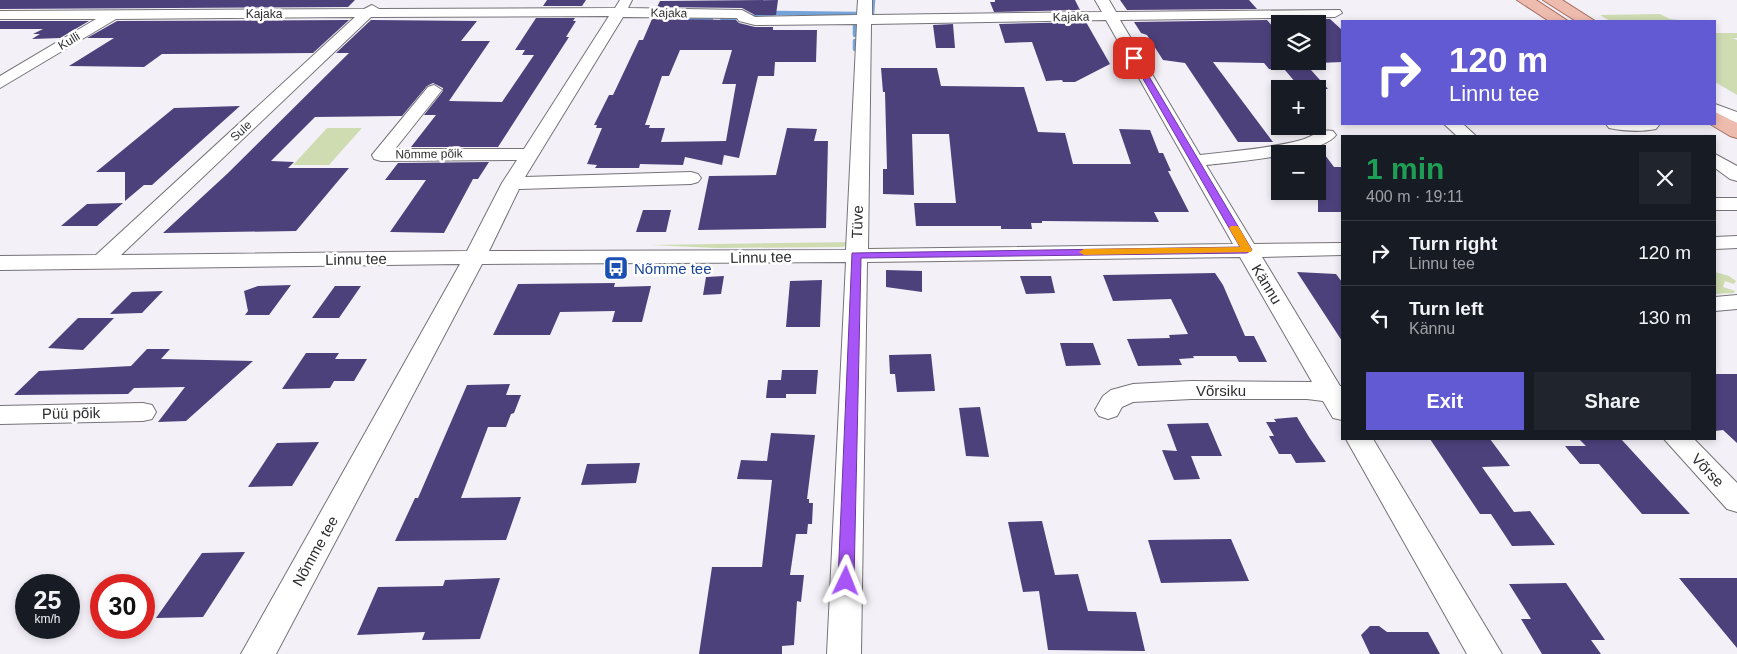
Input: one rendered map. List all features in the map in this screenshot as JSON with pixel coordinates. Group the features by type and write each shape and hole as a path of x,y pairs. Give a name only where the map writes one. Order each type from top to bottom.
{"main road":[{"path":"1526,0 1558,20"},
{"path":"1551,0 1585,20"},
{"path":"1716,99 1737,111"},
{"path":"1716,119 1737,132"}],"street":[{"name":"Kulli","path":"0,83 137,0"},
{"name":"Sule","path":"102,262 381,0"},
{"name":"Tüve","path":"844,654 865,0"},
{"name":"Kännu","path":"1102,0 1247,250 1340,401"},
{"path":"1321,0 1339,17"},
{"name":"Kajaka","path":"0,15 366,14 623,6 742,14 744,18 755,21 1111,17 1339,17"},
{"name":"Nõmme tee","path":"258,654 475,257 512,183 532,154 623,6"},
{"path":"715,21 755,21"},
{"name":"Nõmme põik","path":"434,90 381,155 532,154"},
{"path":"1716,109 1737,118"},
{"path":"1454,125 1466,135"},
{"path":"1651,125 1664,135"},
{"path":"1195,161 1305,146 1324,139 1327,135"},
{"path":"1716,161 1737,175"},
{"path":"512,183 691,178"},
{"path":"1716,204 1737,204"},
{"path":"1716,242 1737,242"},
{"name":"Linnu tee","path":"0,263 1341,249"},
{"path":"1716,304 1737,302"},
{"name":"Võrsiku","path":"1108,410 1112,402 1120,396 1133,393 1191,390 1307,390 1340,401"},
{"name":"Püü põik","path":"0,415 143,412"},
{"path":"1360,440 1485,654"},
{"name":"Võrse","path":"1679,440 1737,501"}],"green space":[{"path":"1660,14 1670,19 1679,20 1608,20 1600,15"},
{"path":"1716,33 1737,33 1737,38 1733,38 1737,40 1737,95 1716,83"},
{"path":"327,128 362,128 329,165 293,165"},
{"path":"852,242 843,247 716,248 651,245"},
{"path":"1716,272 1729,276 1736,281 1734,284 1725,281 1723,287 1735,291 1734,293 1716,294"}],"building":[{"path":"0,0 355,0 348,7 0,9"},
{"path":"547,0 586,0 582,6 543,6"},
{"path":"778,0 776,15 755,15 742,8 657,7 660,1"},
{"path":"995,0 1075,0 1080,10 994,12 990,2 995,2"},
{"path":"1120,0 1249,0 1257,9 1127,10"},
{"path":"536,18 575,18 573,21 576,21 566,37 569,37 498,147 411,147 436,115 424,115 443,91 443,88 433,83 427,86 402,116 315,117 271,161 294,162 288,168 349,168 296,231 163,233 227,174 349,53 336,53 371,20 477,21 461,41 490,41 449,101 502,102 534,55 522,55 525,50 515,50"},
{"path":"652,19 736,20 739,23 755,27 773,27 773,30 817,30 816,62 775,62 774,76 758,76 739,158 724,155 722,165 685,157 683,165 640,164 639,168 595,168 597,165 587,164 602,128 596,128 597,125 594,125 609,95 613,95 639,40 643,40","holes":["680,50 732,50 722,84 736,84 726,141 661,142 665,128 649,128 650,125 645,125 662,76 669,76"]},
{"path":"1326,19 1330,19 1341,29 1341,62 1326,63"},
{"path":"349,20 313,53 162,54 144,67 69,66 114,38 87,38 117,21"},
{"path":"1267,20 1271,25 1271,69 1264,63 1213,62 1273,142 1238,142 1185,63 1163,60 1147,35 1141,33 1134,22"},
{"path":"0,21 89,21 60,38 32,39 40,34 33,34 43,29 0,29"},
{"path":"1086,22 1110,64 1075,82 1063,82 1062,80 1046,81 1032,42 1005,43 999,24"},
{"path":"953,24 955,48 936,48 933,25"},
{"path":"881,68 937,68 941,86 1024,87 1038,132 1065,133 1073,164 1131,164 1119,129 1150,130 1159,153 1163,153 1171,171 1168,171 1189,212 1154,212 1159,222 1042,221 1042,223 1031,223 1032,229 1001,229 1001,226 916,226 914,203 956,203 949,134 912,134 914,195 883,194 883,169 887,169 885,92 883,92"},
{"path":"1285,70 1311,70 1320,80 1293,80"},
{"path":"240,106 152,185 144,185 125,201 125,172 96,172 174,108"},
{"path":"787,128 817,129 814,141 828,141 826,228 698,230 709,176 776,175"},
{"path":"1326,156 1334,167 1341,167 1341,212 1318,212 1318,200 1326,200"},
{"path":"489,162 478,179 473,179 444,233 390,232 426,180 385,180 398,163"},
{"path":"123,203 97,226 61,226 87,204"},
{"path":"643,210 671,210 666,232 636,232"},
{"path":"886,270 922,271 922,292 886,287"},
{"path":"1297,272 1336,274 1341,281 1341,339"},
{"path":"1215,273 1223,285 1245,336 1254,336 1267,362 1239,362 1236,356 1193,356 1194,358 1179,359 1182,365 1138,366 1127,339 1170,338 1169,335 1188,334 1171,299 1113,301 1103,275"},
{"path":"724,276 721,294 703,295 706,277"},
{"path":"1020,276 1051,276 1055,293 1026,294"},
{"path":"822,280 820,327 786,327 790,281"},
{"path":"615,283 614,287 651,286 642,322 612,322 615,311 560,312 550,335 493,335 518,284"},
{"path":"291,285 269,315 245,315 248,311 244,291 258,286"},
{"path":"335,286 361,286 339,318 312,318"},
{"path":"163,291 142,313 110,314 132,292"},
{"path":"78,318 114,318 83,350 48,348"},
{"path":"1060,343 1093,343 1101,365 1066,366"},
{"path":"147,349 170,349 161,359 253,361 186,421 158,422 185,387 134,388 128,394 14,395 39,371 131,366"},
{"path":"306,353 339,353 335,359 367,359 354,381 334,381 330,388 282,389"},
{"path":"931,354 935,391 897,392 895,374 890,374 889,355"},
{"path":"782,370 818,370 816,394 786,394 786,398 766,398 768,380 781,380"},
{"path":"1716,374 1737,374 1737,443 1723,430 1716,431"},
{"path":"510,384 506,395 521,395 514,413 511,414 506,427 488,427 461,498 521,497 506,540 395,541 415,498 418,498 467,385"},
{"path":"980,407 989,457 966,456 959,408"},
{"path":"1297,417 1326,462 1296,463 1291,454 1279,454 1269,436 1274,436 1266,422 1276,422 1274,419"},
{"path":"1208,423 1222,456 1191,456 1200,479 1174,480 1162,450 1177,451 1167,424"},
{"path":"771,433 815,435 807,499 809,499 809,503 813,503 812,524 808,524 807,534 796,534 790,575 804,575 801,602 797,601 794,645 782,646 782,654 699,654 712,567 762,567 772,480 737,479 741,460 767,461"},
{"path":"1431,440 1491,440 1510,466 1482,467 1514,512 1530,511 1555,545 1512,546 1491,514 1480,514"},
{"path":"1580,440 1622,440 1690,514 1642,514 1599,464 1580,464 1565,446 1586,446"},
{"path":"319,442 292,486 248,487 277,443"},
{"path":"640,463 636,483 581,485 587,464"},
{"path":"1042,521 1055,575 1078,574 1088,611 1136,612 1145,651 1048,650 1039,591 1023,592 1008,522"},
{"path":"1231,539 1249,581 1161,583 1148,540"},
{"path":"245,552 203,617 156,618 202,553"},
{"path":"500,578 480,639 422,640 425,632 357,635 378,587 443,586 445,580"},
{"path":"1679,578 1737,578 1737,648"},
{"path":"1566,583 1605,640 1591,640 1601,654 1542,654 1521,619 1531,619 1509,584"},
{"path":"1370,626 1379,626 1387,632 1428,632 1440,654 1370,654 1361,635"}],"waterway":[{"path":"872,14 873,0"},
{"path":"752,17 776,13 856,14"},
{"path":"722,18 735,18"},
{"path":"688,20 711,19"},
{"path":"855,23 855,35"},
{"path":"855,41 855,49"}],"slow traffic":[{"path":"1084,252 1247,250 1234,228"}],"place":[{"name":"Nõmme tee","path":"616,268"}],"route":[{"path":"846,581 856,255 1247,250 1134,58"}]}
